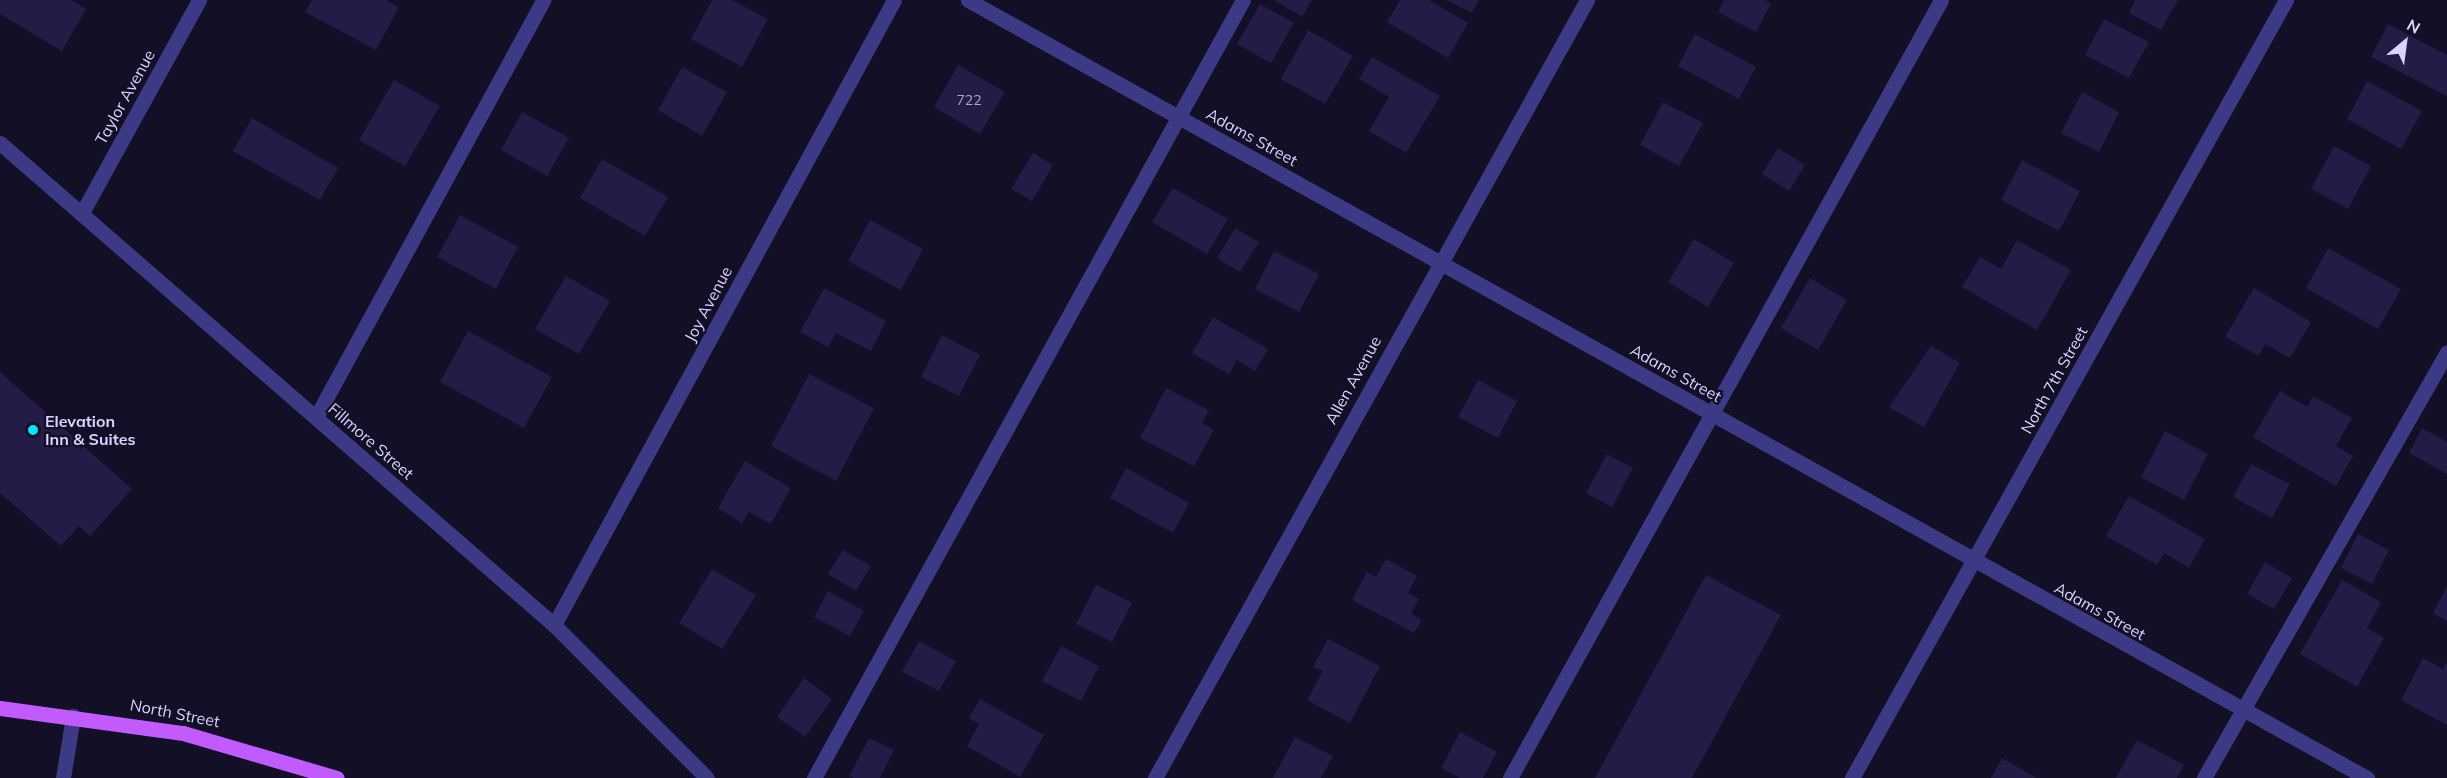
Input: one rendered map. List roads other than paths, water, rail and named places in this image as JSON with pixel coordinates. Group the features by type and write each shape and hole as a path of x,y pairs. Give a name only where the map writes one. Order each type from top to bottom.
{"main road":[{"name":"North Street","path":"0,708 73,716 230,743 337,778"}],"street":[{"name":"Taylor Avenue","path":"83,211 199,0"},
{"path":"316,417 543,0"},
{"name":"Joy Avenue","path":"554,626 894,0"},
{"name":"Adams Street","path":"968,0 2367,778"},
{"path":"814,778 1243,0"},
{"name":"Allen Avenue","path":"1155,778 1439,261 1587,0"},
{"path":"1510,778 1941,0"},
{"name":"North 7th Street","path":"1852,778 2286,0"},
{"name":"Fillmore Street","path":"0,143 83,211 554,626 707,778"},
{"path":"2204,778 2447,352"},
{"path":"63,778 73,716"}],"place":[{"name":"Elevation Inn & Suites","path":"33,430"}]}
